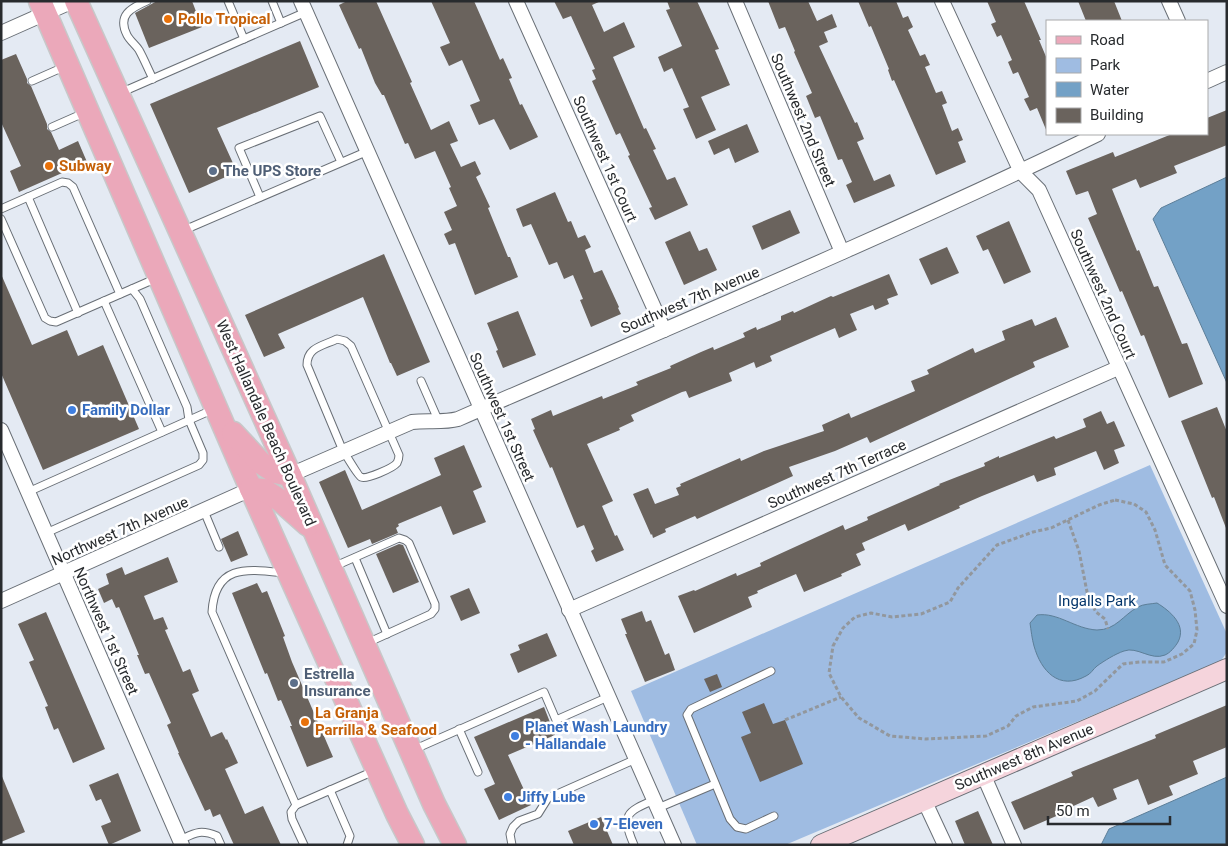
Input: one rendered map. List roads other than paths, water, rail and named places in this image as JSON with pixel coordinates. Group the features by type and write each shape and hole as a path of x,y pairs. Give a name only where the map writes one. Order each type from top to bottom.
{"main road":[{"name":"West Hallandale Beach Boulevard","path":"74,1 290,474 410,751 455,845"},
{"path":"43,7 252,490 377,770 413,845"},
{"path":"220,416 261,463 275,472 290,474"},
{"path":"252,490 264,490 281,501 315,531"}],"street":[{"path":"2,32 43,7 74,1"},
{"name":"Southwest 1st Court","path":"516,1 664,330"},
{"name":"Southwest 2nd Street","path":"735,1 842,252"},
{"name":"Southwest 2nd Court","path":"942,1 1021,172 1039,190 1227,606"},
{"path":"1169,1 1178,20"},
{"name":"Southwest 1st Street","path":"303,6 674,845"},
{"path":"1208,81 1227,72"},
{"name":"Southwest 7th Avenue","path":"290,474 412,422 425,420 439,422 458,419 482,409 842,252 1021,172 1096,135"},
{"name":"Southwest 7th Terrace","path":"569,610 1118,368"},
{"name":"Northwest 1st Street","path":"1,430 6,454 28,492 181,842"},
{"name":"Northwest 7th Avenue","path":"1,601 252,490"},
{"name":"Southwest 8th Avenue","path":"831,843 983,774 1227,669"},
{"path":"983,774 1014,845"},
{"path":"924,800 945,845"}],"lane":[{"path":"147,1 130,9 124,17 124,25 127,36 138,49 153,79"},
{"path":"228,1 244,39"},
{"path":"272,1 282,22"},
{"path":"118,94 282,22 303,6"},
{"path":"32,81 68,65"},
{"path":"52,127 88,112"},
{"path":"260,197 240,148 320,116 342,162"},
{"path":"180,231 368,151"},
{"path":"1,209 62,182 68,183 73,187 120,294"},
{"path":"28,197 78,313"},
{"path":"1,219 45,318 50,321 56,322 160,277"},
{"path":"46,533 199,465 203,460 203,453 188,420 187,407 140,299 132,289"},
{"path":"104,302 162,432"},
{"path":"337,340 345,341 351,346 389,432 399,455 397,462 366,478 361,477 356,473 351,460 343,451 307,365 307,357 311,351 337,340"},
{"path":"421,381 439,422"},
{"path":"28,492 188,420 220,416"},
{"path":"204,511 220,547"},
{"path":"331,568 399,538 409,543 435,604 434,609 431,614 364,644"},
{"path":"355,558 387,634"},
{"path":"289,573 250,569 230,575 219,587 212,602 212,612 296,805"},
{"path":"771,671 691,709 687,715 730,819 737,827 746,828 774,816"},
{"path":"410,751 544,692 556,720 608,698"},
{"path":"459,729 478,772"},
{"path":"512,845 510,834 514,827 520,821 538,814 548,798 636,759"},
{"path":"304,845 292,819 291,812 296,805 377,770"},
{"path":"634,845 626,822 628,814 634,808 656,804 715,784"},
{"path":"330,790 350,836 347,845"},
{"path":"181,842 198,832 206,831 217,836 221,845"}],"water":[{"path":"1227,177 1227,383 1153,219 1161,208"},
{"path":"1157,603 1172,614 1179,624 1180,630 1178,642 1165,655 1155,656 1134,650 1124,651 1103,662 1088,675 1076,680 1067,681 1052,676 1037,655 1030,623 1037,615 1052,616 1081,627 1097,630 1109,628 1140,606"},
{"path":"1227,777 1227,845 1101,845 1109,829"}],"place":[{"name":"Pollo Tropical","path":"168,19"},
{"name":"Subway","path":"49,166"},
{"name":"The UPS Store","path":"213,171"},
{"name":"Family Dollar","path":"72,410"},
{"name":"Estrella Insurance","path":"294,683"},
{"name":"La Granja Parrilla & Seafood","path":"305,722"},
{"name":"Planet Wash Laundry - Hallandale","path":"515,736"},
{"name":"Jiffy Lube","path":"508,797"},
{"name":"7-Eleven","path":"594,824"}],"park label":[{"name":"Ingalls Park","path":"1097,601"}]}
